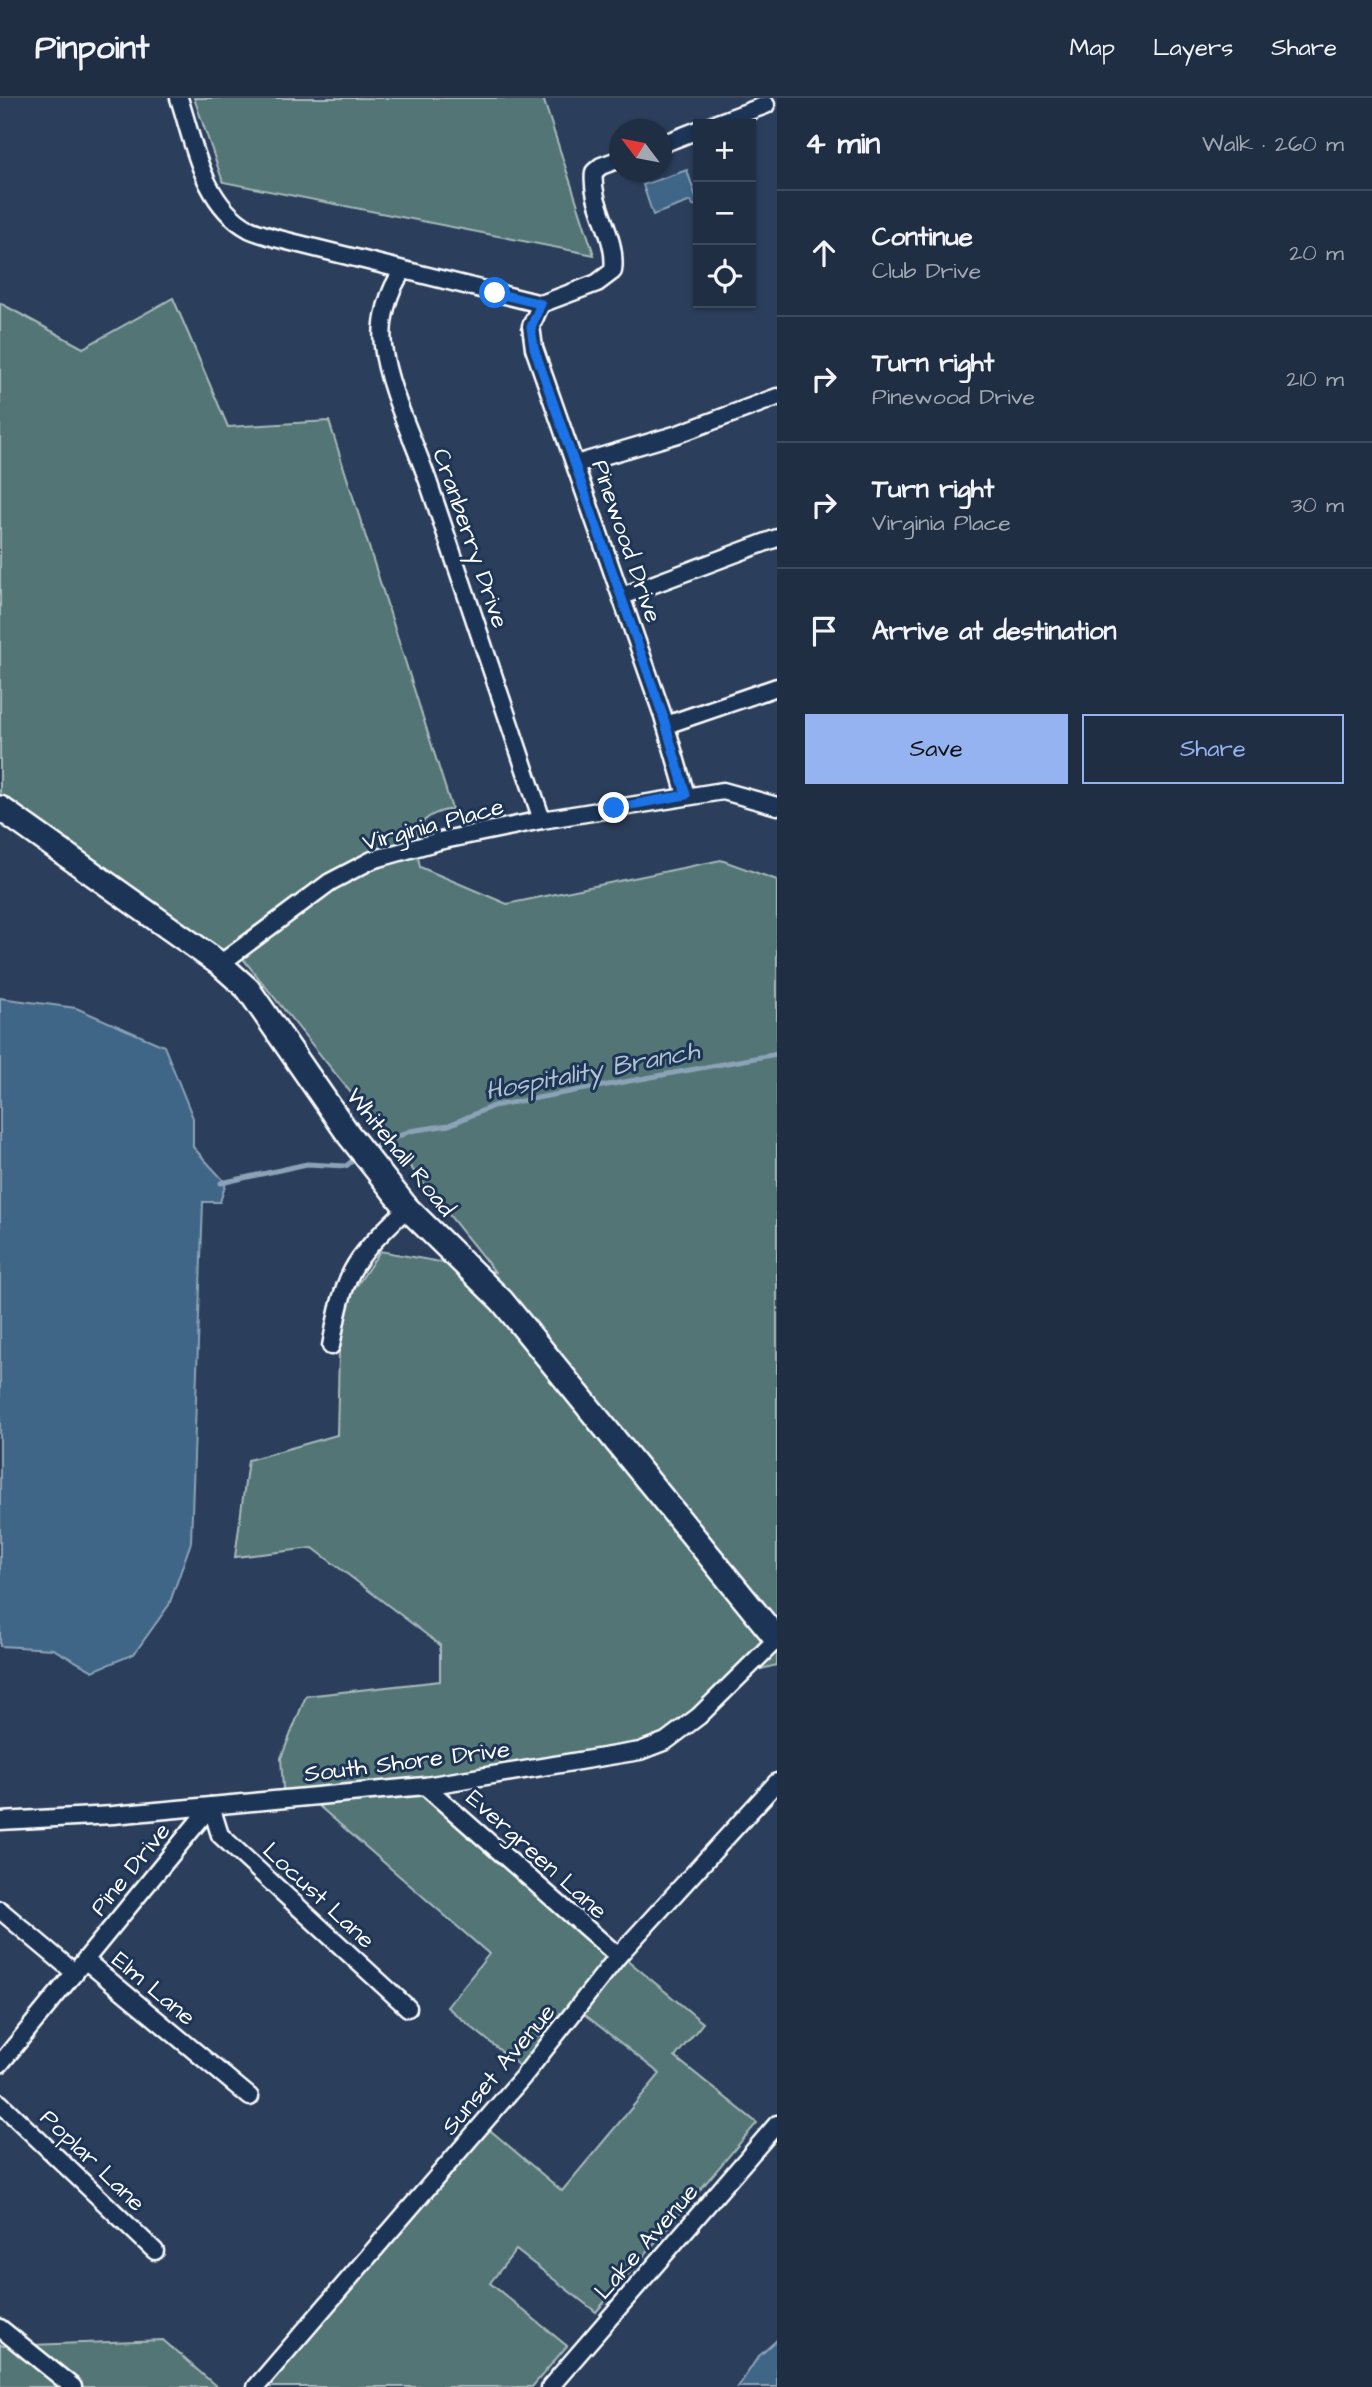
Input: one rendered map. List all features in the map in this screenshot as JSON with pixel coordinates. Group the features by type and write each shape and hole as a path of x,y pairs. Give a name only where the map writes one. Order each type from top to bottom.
{"street":[{"path":"179,98 209,187 233,217 250,229 275,239 541,304 597,283 613,271 615,256 592,185 594,172 609,164"},
{"path":"728,119 769,105"},
{"path":"672,140 693,132"},
{"name":"Cranberry Drive","path":"403,271 395,281 384,321 386,364 542,820"},
{"name":"Pinewood Drive","path":"541,304 531,327 534,348 666,725 686,795"},
{"path":"576,464 678,434 777,397"},
{"path":"622,596 777,538"},
{"path":"666,725 777,687"},
{"name":"Virginia Place","path":"219,964 330,882 372,860 439,841 542,820 723,790 777,806"},
{"name":"Whitehall Road","path":"0,808 219,964 248,989 349,1135 407,1208 502,1301 777,1639"},
{"path":"331,1346 342,1293 352,1270 366,1250 407,1208"},
{"name":"South Shore Drive","path":"0,1821 211,1806 425,1786 640,1751 666,1741 699,1716 777,1639"},
{"name":"Sunset Avenue","path":"256,2387 522,2078 618,1956 777,1782"},
{"name":"Evergreen Lane","path":"425,1786 618,1956"},
{"name":"Pine Drive","path":"0,2064 211,1806"},
{"name":"Locust Lane","path":"211,1806 220,1835 408,2008"},
{"name":"Elm Lane","path":"0,1910 80,1967 250,2097"},
{"name":"Poplar Lane","path":"0,2103 155,2251"},
{"name":"Lake Avenue","path":"550,2387 777,2124"},
{"path":"0,2328 73,2387"}],"green space":[{"path":"194,98 543,98 594,255 223,182"},
{"path":"173,298 228,427 329,421 452,809 430,816 420,828 417,845 420,867 507,904 721,860 777,880 777,1665 753,1671 638,1751 422,1789 703,2023 675,2057 757,2123 596,2312 516,2250 490,2283 567,2346 532,2387 250,2387 478,2120 562,2191 660,2074 575,2007 523,2069 447,2007 489,1954 312,1800 284,1803 281,1758 306,1696 440,1681 440,1645 313,1548 235,1557 248,1460 337,1435 340,1311 380,1251 495,1272 232,945 207,967 0,821 0,303 83,348"},
{"path":"163,2340 217,2387 0,2387 0,2344"}],"water":[{"path":"687,170 693,189 693,206 691,201 653,215 643,185 672,182 672,175"},
{"path":"0,998 76,1008 164,1046 193,1118 193,1147 226,1183 220,1202 203,1202 191,1542 169,1605 134,1654 93,1671 53,1649 0,1646"},
{"path":"777,2340 777,2387 738,2387 758,2357"}],"waterway":[{"name":"Hospitality Branch","path":"377,1146 410,1131 449,1125 493,1106 777,1054"},
{"name":"Hospitality Branch","path":"221,1183 307,1164 346,1166 351,1162"}],"route":[{"path":"495,293 541,304 531,327 534,348 663,716 686,795 614,808"}]}
